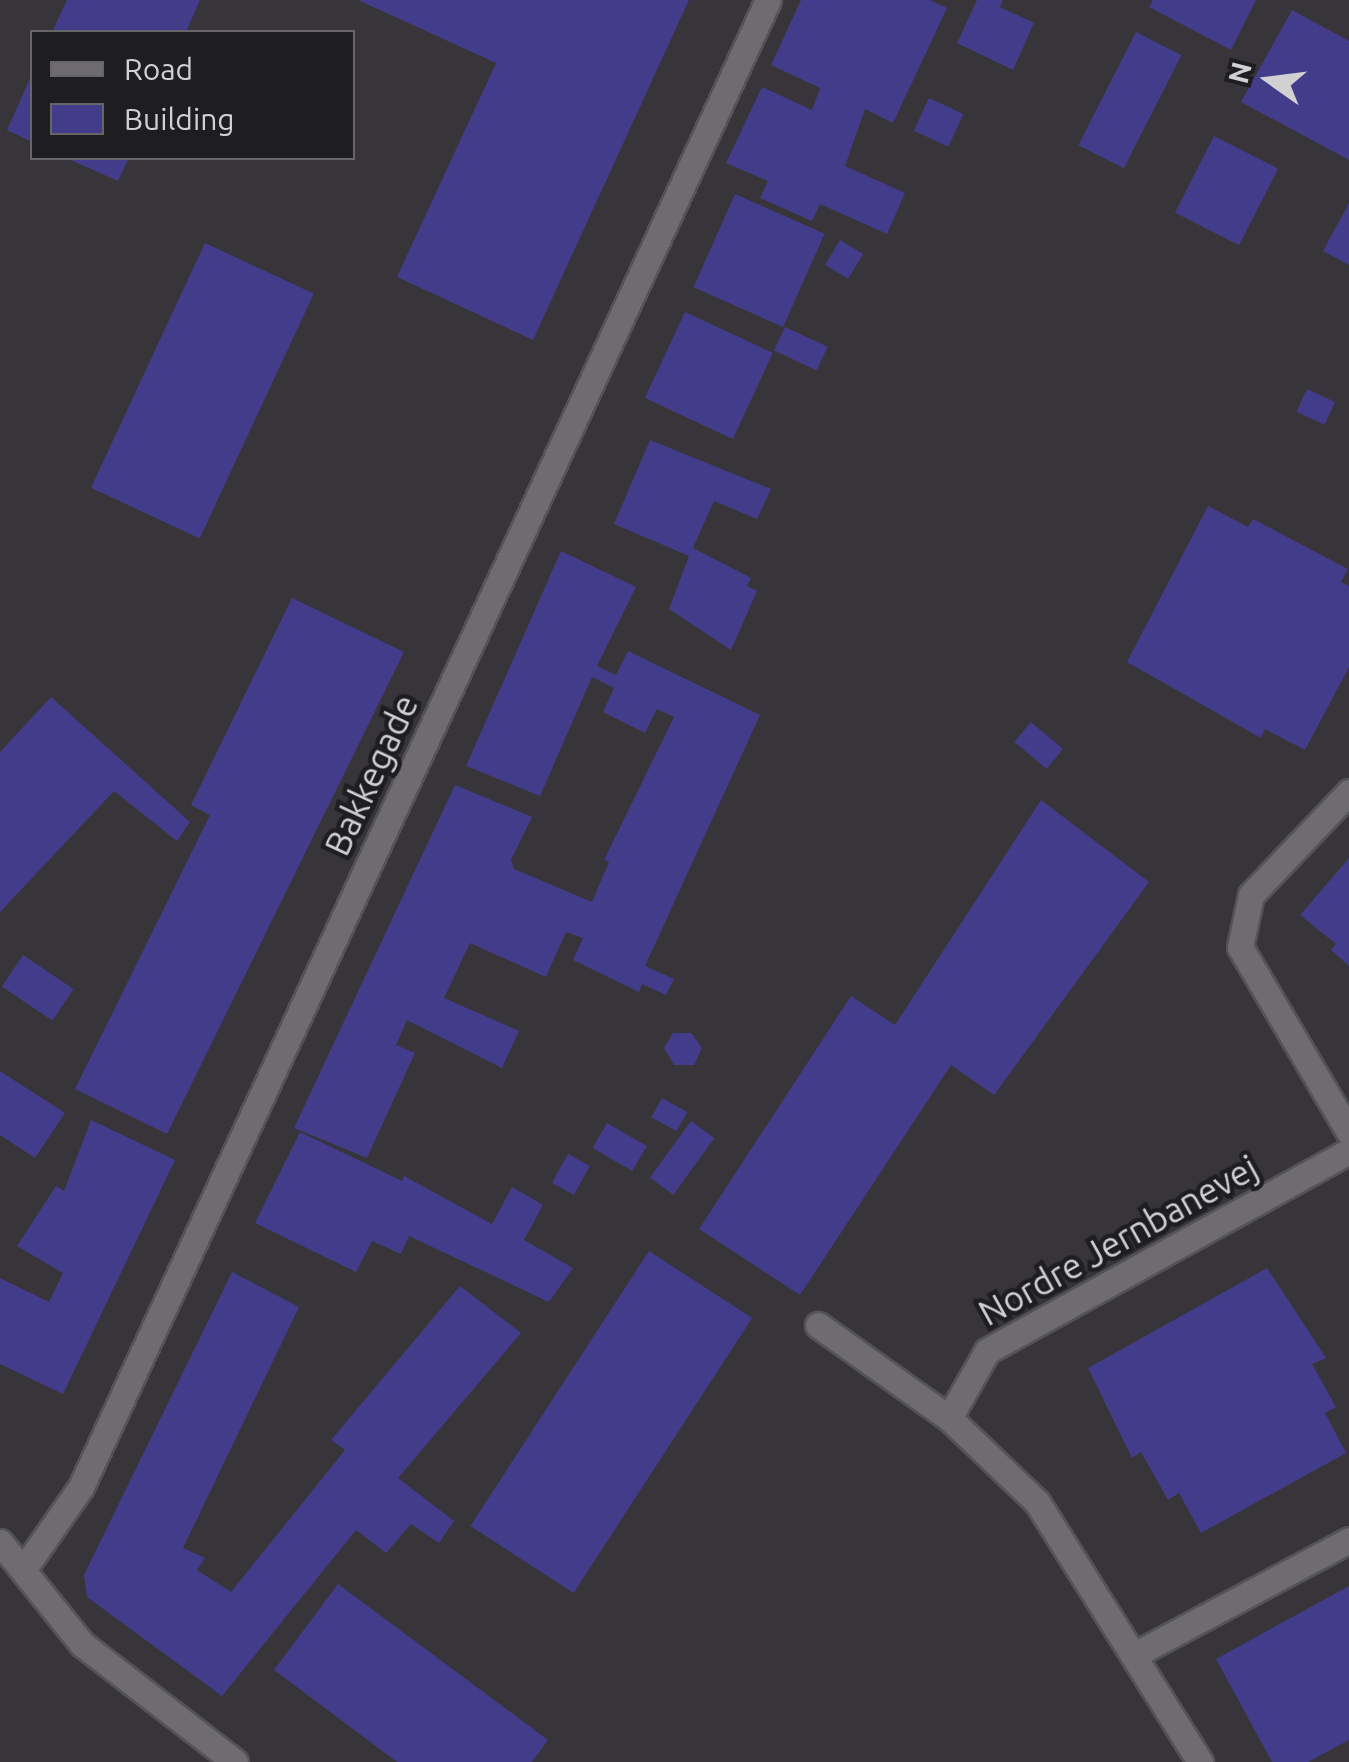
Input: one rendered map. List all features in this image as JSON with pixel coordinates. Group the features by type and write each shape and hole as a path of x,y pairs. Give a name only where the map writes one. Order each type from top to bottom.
{"street":[{"name":"Bakkegade","path":"23,1570 81,1487 768,0"},
{"path":"1349,792 1251,895 1240,947 1349,1132"},
{"name":"Nordre Jernbanevej","path":"950,1418 986,1350 1349,1150"},
{"path":"818,1325 950,1418 1037,1502 1200,1762"},
{"path":"1134,1655 1349,1540"},
{"path":"0,1542 82,1644 235,1762"}],"building":[{"path":"67,0 200,0 187,30 53,30"},
{"path":"358,0 689,0 533,340 397,277 496,63"},
{"path":"801,0 930,0 947,8 893,123 865,109 845,166 905,193 887,234 820,204 812,221 760,198 768,181 726,163 762,87 812,110 820,88 771,65"},
{"path":"977,0 1003,0 1000,7 1034,23 1013,70 957,43"},
{"path":"1153,0 1256,0 1231,50 1149,7"},
{"path":"1292,10 1349,41 1349,160 1241,102"},
{"path":"1136,32 1181,55 1124,168 1078,145"},
{"path":"30,78 30,141 7,130"},
{"path":"929,98 963,114 948,147 914,131"},
{"path":"1214,136 1278,169 1239,245 1175,213"},
{"path":"71,160 128,160 118,181"},
{"path":"735,194 825,234 783,327 694,287"},
{"path":"1349,203 1349,265 1323,251"},
{"path":"840,240 863,254 848,279 825,265"},
{"path":"205,243 314,294 200,538 91,488"},
{"path":"685,312 773,353 733,439 645,398"},
{"path":"785,327 828,347 817,370 774,351"},
{"path":"1307,389 1335,402 1325,425 1296,412"},
{"path":"650,440 771,489 757,519 714,501 693,548 751,578 747,586 757,591 731,650 669,609 689,556 614,524"},
{"path":"1208,506 1248,527 1253,519 1348,569 1341,582 1349,586 1349,667 1305,750 1265,729 1261,738 1127,662"},
{"path":"561,551 636,587 597,666 616,675 628,651 760,715 645,966 674,979 666,995 642,984 639,992 573,960 583,938 566,932 546,977 470,943 444,998 519,1031 502,1068 407,1020 396,1045 415,1053 367,1158 294,1128 455,785 532,817 511,860 514,869 592,902 609,862 604,860 674,717 657,709 645,733 603,712 614,688 592,677 540,796 466,766"},
{"path":"292,598 404,652 167,1134 75,1089 210,815 191,805"},
{"path":"51,697 190,822 177,841 114,791 0,912 0,752"},
{"path":"1031,722 1063,749 1046,769 1014,742"},
{"path":"1041,800 1149,882 994,1095 951,1065 800,1295 699,1229 851,996 895,1025"},
{"path":"1349,858 1349,966 1331,950 1336,944 1300,915"},
{"path":"23,955 74,989 52,1021 2,987"},
{"path":"673,1033 691,1033 702,1048 694,1065 674,1065 664,1048"},
{"path":"0,1071 65,1113 35,1158 0,1135"},
{"path":"662,1098 687,1112 677,1131 651,1117"},
{"path":"91,1120 175,1160 63,1394 0,1364 0,1278 49,1302 63,1273 17,1246 56,1186 64,1191"},
{"path":"691,1121 714,1138 673,1195 650,1178"},
{"path":"607,1123 647,1146 632,1171 592,1148"},
{"path":"300,1132 402,1181 404,1176 492,1224 512,1187 543,1205 524,1240 573,1268 549,1302 409,1236 401,1254 372,1241 356,1272 255,1223"},
{"path":"568,1154 590,1166 574,1195 552,1183"},
{"path":"649,1251 752,1318 574,1593 470,1526"},
{"path":"1267,1268 1326,1358 1312,1364 1336,1407 1325,1413 1346,1453 1201,1533 1179,1493 1168,1500 1141,1452 1132,1458 1088,1368"},
{"path":"232,1272 299,1307 183,1548 205,1558 197,1570 231,1592 345,1450 331,1440 460,1286 521,1333 398,1478 454,1521 439,1543 411,1524 386,1553 356,1530 222,1696 87,1597 84,1575"},
{"path":"338,1584 548,1740 532,1762 397,1762 274,1670"},
{"path":"1349,1586 1349,1740 1308,1762 1272,1762 1216,1659"}]}
